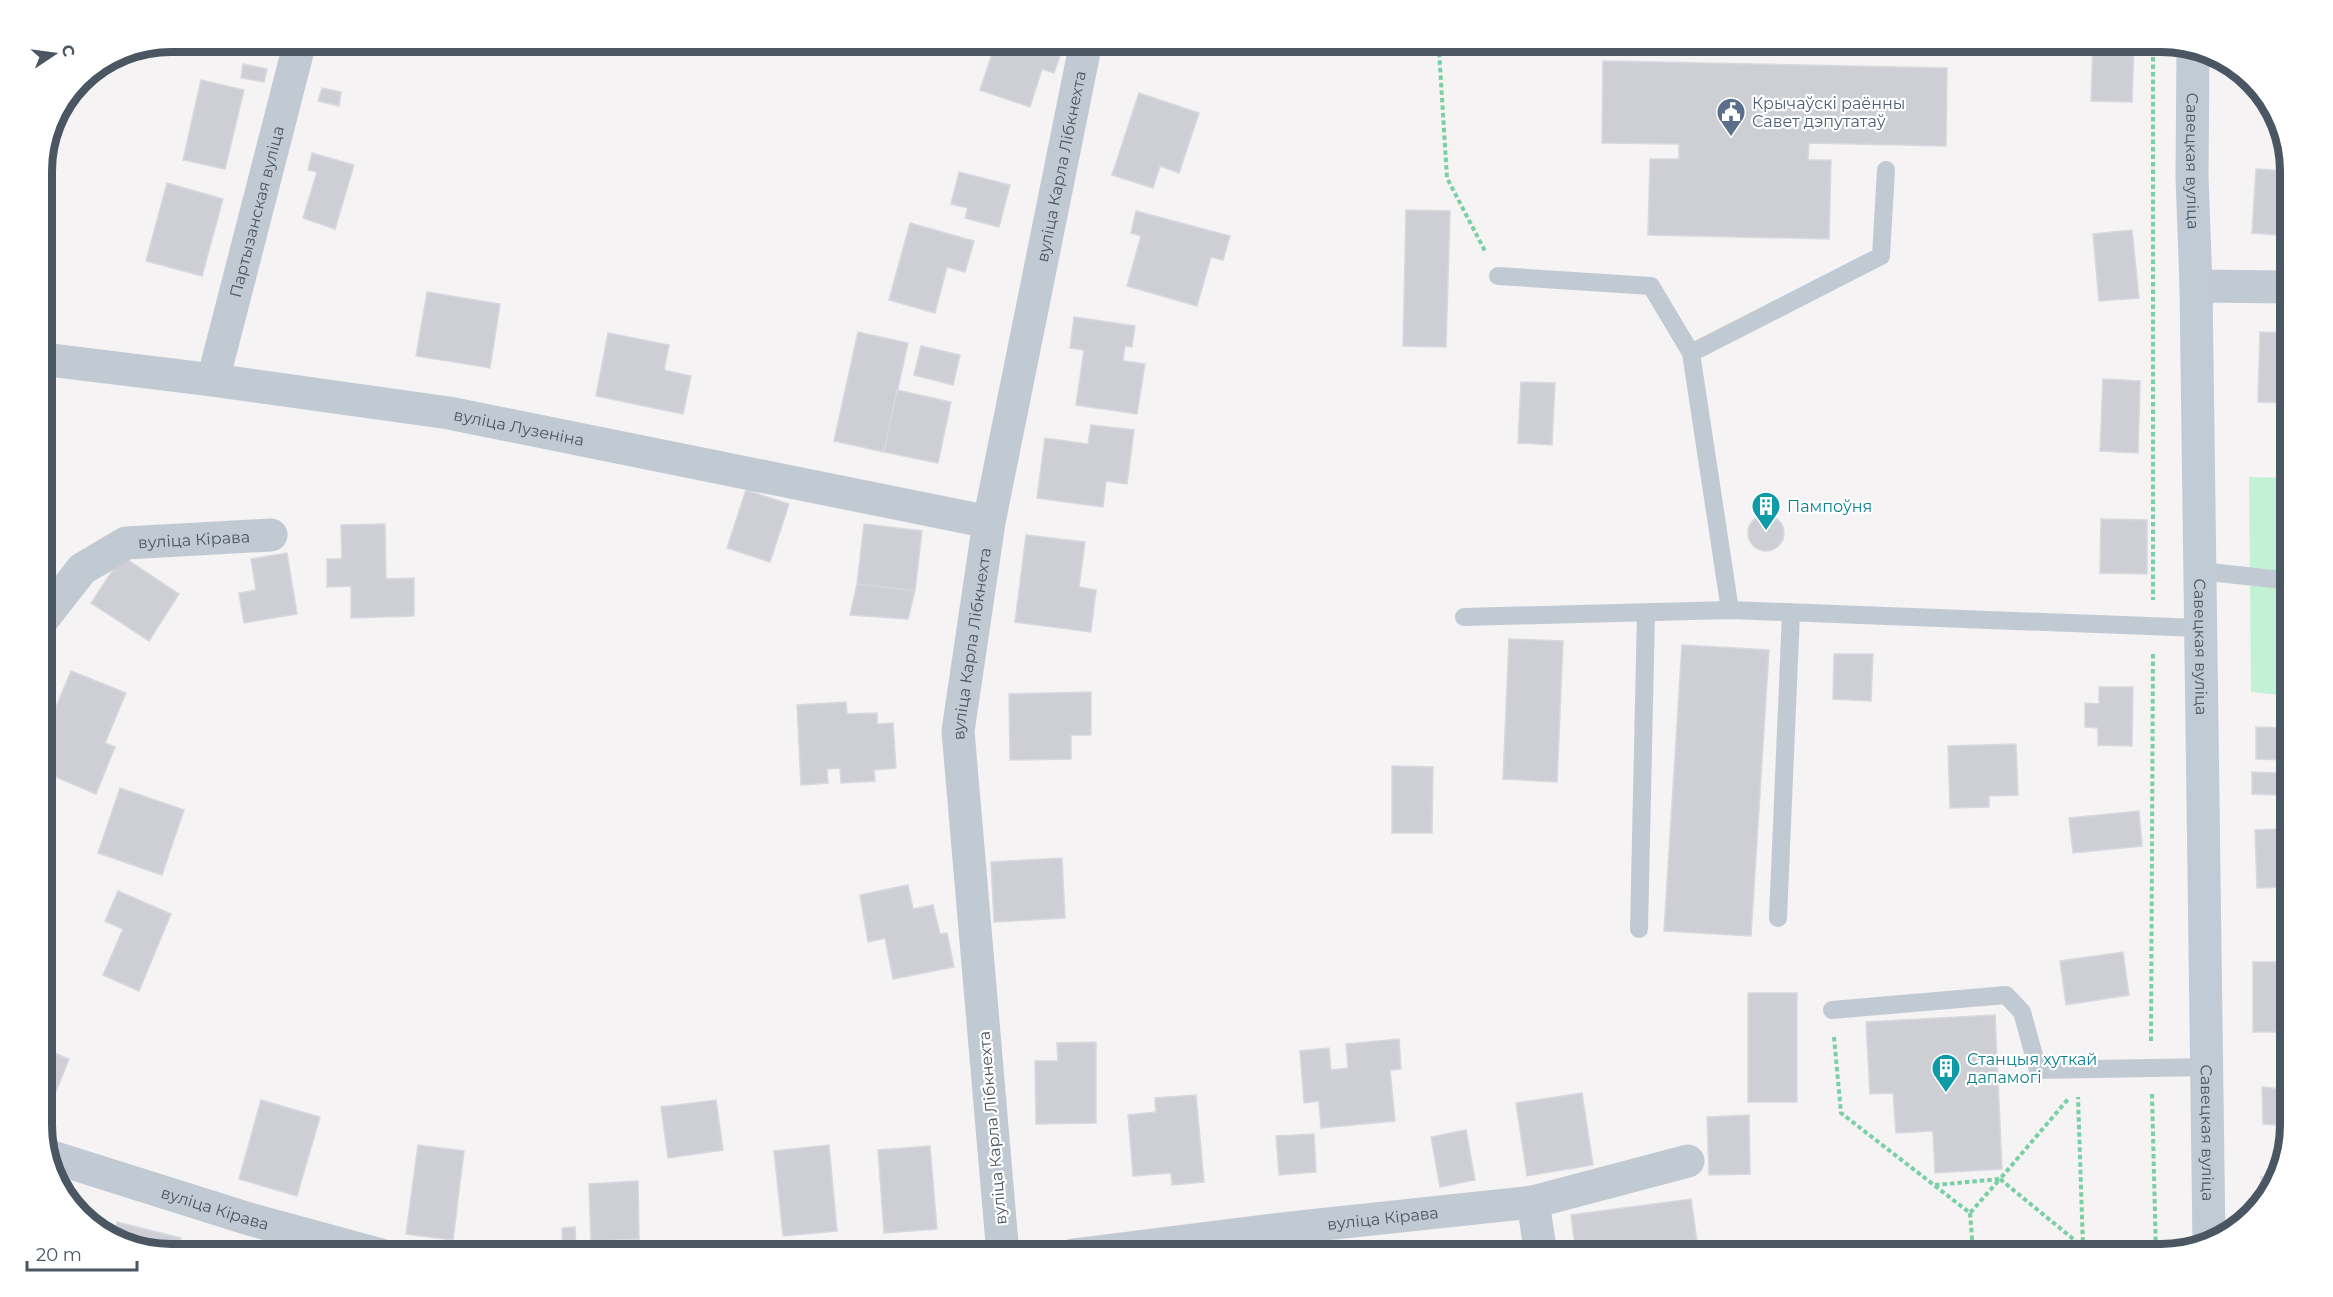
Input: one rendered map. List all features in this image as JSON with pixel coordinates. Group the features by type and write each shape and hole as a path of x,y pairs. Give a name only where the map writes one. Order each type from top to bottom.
{"street":[{"name":"Партызанская вуліца","path":"213,380 297,52"},
{"name":"вуліца Карла Лібкнехта","path":"1003,1244 958,731 989,522 1084,52"},
{"name":"Савецкая вуліца","path":"2193,57 2192,177 2196,286 2209,1234"},
{"path":"2196,286 2280,287"},
{"name":"вуліца Лузеніна","path":"53,360 213,380 460,415 989,522"},
{"name":"вуліца Кірава","path":"53,606 82,569 126,543 271,534"},
{"name":"вуліца Кірава","path":"58,1159 249,1219 341,1244"},
{"name":"вуліца Кірава","path":"1161,1244 1533,1202 1688,1161"},
{"path":"1533,1202 1539,1244"}],"lane":[{"path":"1691,353 1881,256 1886,170"},
{"path":"1498,276 1651,286 1691,353 1730,610"},
{"path":"2200,571 2280,580"},
{"path":"1464,617 1730,610 2200,628"},
{"path":"1639,928 1646,613"},
{"path":"1778,918 1791,613"},
{"path":"1832,1010 2006,995 2022,1012 2037,1070 2207,1067"}],"path":[{"path":"1439,52 1447,178 1498,276"},
{"path":"2153,52 2151,1067 2156,1244"},
{"path":"1832,1010 1841,1113 1970,1213"},
{"path":"1973,1244 1970,1213 2078,1088 2083,1244"},
{"path":"1934,1185 2000,1179 2079,1244"}],"green space":[{"path":"2249,477 2280,478 2280,695 2251,692"}],"building":[{"path":"993,52 1061,52 1054,73 1042,69 1030,107 980,90"},
{"path":"2093,52 2134,52 2132,102 2091,101"},
{"path":"1603,61 1947,68 1946,146 1809,143 1808,160 1831,160 1829,239 1648,235 1650,159 1679,159 1679,144 1602,143"},
{"path":"243,64 267,69 264,82 241,78"},
{"path":"201,80 244,90 225,169 183,160"},
{"path":"322,88 341,92 339,106 318,101"},
{"path":"1139,93 1199,113 1179,173 1160,166 1153,188 1112,175"},
{"path":"312,153 354,165 335,229 303,218 317,172 308,170"},
{"path":"2256,169 2280,170 2280,235 2252,233"},
{"path":"959,172 1010,185 999,227 965,218 968,208 951,204"},
{"path":"167,183 223,199 202,276 146,261"},
{"path":"1406,210 1450,211 1446,347 1403,346"},
{"path":"1136,211 1230,236 1223,260 1211,257 1197,306 1127,286 1141,236 1131,233"},
{"path":"910,223 974,241 965,272 947,267 935,313 889,300"},
{"path":"2132,230 2139,298 2099,301 2093,234"},
{"path":"427,292 500,304 490,368 416,356"},
{"path":"1074,317 1135,326 1132,347 1125,346 1123,361 1145,364 1137,414 1076,405 1084,350 1070,348"},
{"path":"858,332 908,343 884,452 834,441"},
{"path":"2260,332 2280,333 2280,403 2258,402"},
{"path":"608,333 669,345 664,370 691,376 683,414 596,396"},
{"path":"921,346 960,355 953,385 914,375"},
{"path":"2103,379 2140,381 2138,453 2100,451"},
{"path":"1521,382 1555,383 1552,445 1518,443"},
{"path":"897,390 951,402 938,463 884,452"},
{"path":"1091,425 1134,430 1127,484 1106,481 1103,507 1037,498 1045,438 1088,444"},
{"path":"746,490 789,504 770,562 727,548"},
{"name":"Пампоўня","path":"1766,515 1779,520 1784,533 1779,546 1766,551 1753,546 1748,533 1753,520"},
{"path":"2101,519 2147,520 2147,574 2100,573"},
{"path":"385,524 386,579 414,578 414,616 351,618 351,586 327,587 327,559 342,559 341,525"},
{"path":"864,524 922,531 915,591 857,584"},
{"path":"1026,535 1085,542 1079,587 1096,590 1091,632 1015,622"},
{"path":"287,553 297,614 244,623 239,593 256,590 251,559"},
{"path":"122,556 179,594 149,641 91,603"},
{"path":"857,584 915,591 908,619 850,615"},
{"path":"1509,639 1563,641 1557,782 1503,779"},
{"path":"1682,645 1769,650 1751,936 1664,931"},
{"path":"1834,654 1873,654 1871,701 1833,699"},
{"path":"71,671 126,693 105,743 115,747 96,794 53,776 53,714"},
{"path":"2099,687 2133,687 2132,746 2098,745 2098,728 2085,727 2085,703 2099,704"},
{"path":"1091,692 1091,735 1071,735 1071,759 1010,760 1009,694"},
{"path":"846,702 847,714 877,713 877,724 893,723 896,768 874,770 875,781 841,783 840,768 827,769 828,783 801,785 797,705"},
{"path":"2256,727 2280,728 2280,760 2256,759"},
{"path":"2016,744 2018,795 1989,796 1989,807 1950,808 1948,746"},
{"path":"1392,766 1433,767 1432,833 1392,833"},
{"path":"2252,772 2280,773 2280,795 2252,794"},
{"path":"120,788 184,810 162,875 98,853"},
{"path":"2139,811 2142,846 2073,853 2069,818"},
{"path":"2280,829 2280,887 2257,888 2255,830"},
{"path":"1062,858 1065,918 994,922 991,862"},
{"path":"908,885 913,909 933,905 940,934 947,933 954,967 893,979 885,938 868,942 860,895"},
{"path":"118,891 171,914 139,991 103,975 123,929 105,921"},
{"path":"2123,952 2129,995 2066,1005 2060,961"},
{"path":"2253,962 2280,962 2280,1032 2253,1032"},
{"path":"1748,993 1797,993 1797,1102 1748,1102"},
{"name":"Станцыя хуткай дапамогі","path":"1995,1015 2002,1169 1935,1173 1933,1131 1896,1133 1893,1093 1870,1094 1866,1022"},
{"path":"1399,1039 1401,1069 1390,1070 1395,1121 1321,1128 1319,1101 1304,1103 1300,1051 1329,1048 1331,1070 1348,1068 1346,1044"},
{"path":"1096,1042 1096,1123 1036,1124 1035,1061 1058,1061 1057,1043"},
{"path":"53,1052 69,1059 53,1099"},
{"path":"2262,1087 2280,1089 2279,1142 2276,1142 2277,1125 2263,1124"},
{"path":"1582,1093 1593,1165 1527,1176 1516,1103"},
{"path":"1196,1095 1204,1182 1172,1185 1171,1173 1133,1176 1128,1115 1156,1112 1155,1098"},
{"path":"261,1100 320,1117 297,1196 239,1179"},
{"path":"716,1100 723,1150 668,1158 661,1107"},
{"path":"1749,1115 1750,1174 1709,1175 1707,1117"},
{"path":"1466,1130 1475,1180 1440,1187 1431,1137"},
{"path":"1314,1134 1316,1172 1279,1175 1276,1136"},
{"path":"418,1145 464,1151 453,1240 406,1234"},
{"path":"829,1145 837,1231 783,1236 774,1151"},
{"path":"930,1146 937,1229 884,1233 878,1150"},
{"path":"2269,1176 2263,1189 2261,1177"},
{"path":"638,1181 639,1239 591,1241 589,1184"},
{"path":"1691,1199 1697,1244 1575,1244 1571,1215"},
{"path":"117,1222 181,1238 180,1244 156,1243 115,1230"},
{"path":"575,1227 576,1244 563,1244 562,1228"}],"place":[{"name":"Крычаўскі раённы Савет дэпутатаў","path":"1731,138"},
{"name":"Пампоўня","path":"1766,532"},
{"name":"Станцыя хуткай дапамогі","path":"1946,1094"}]}
